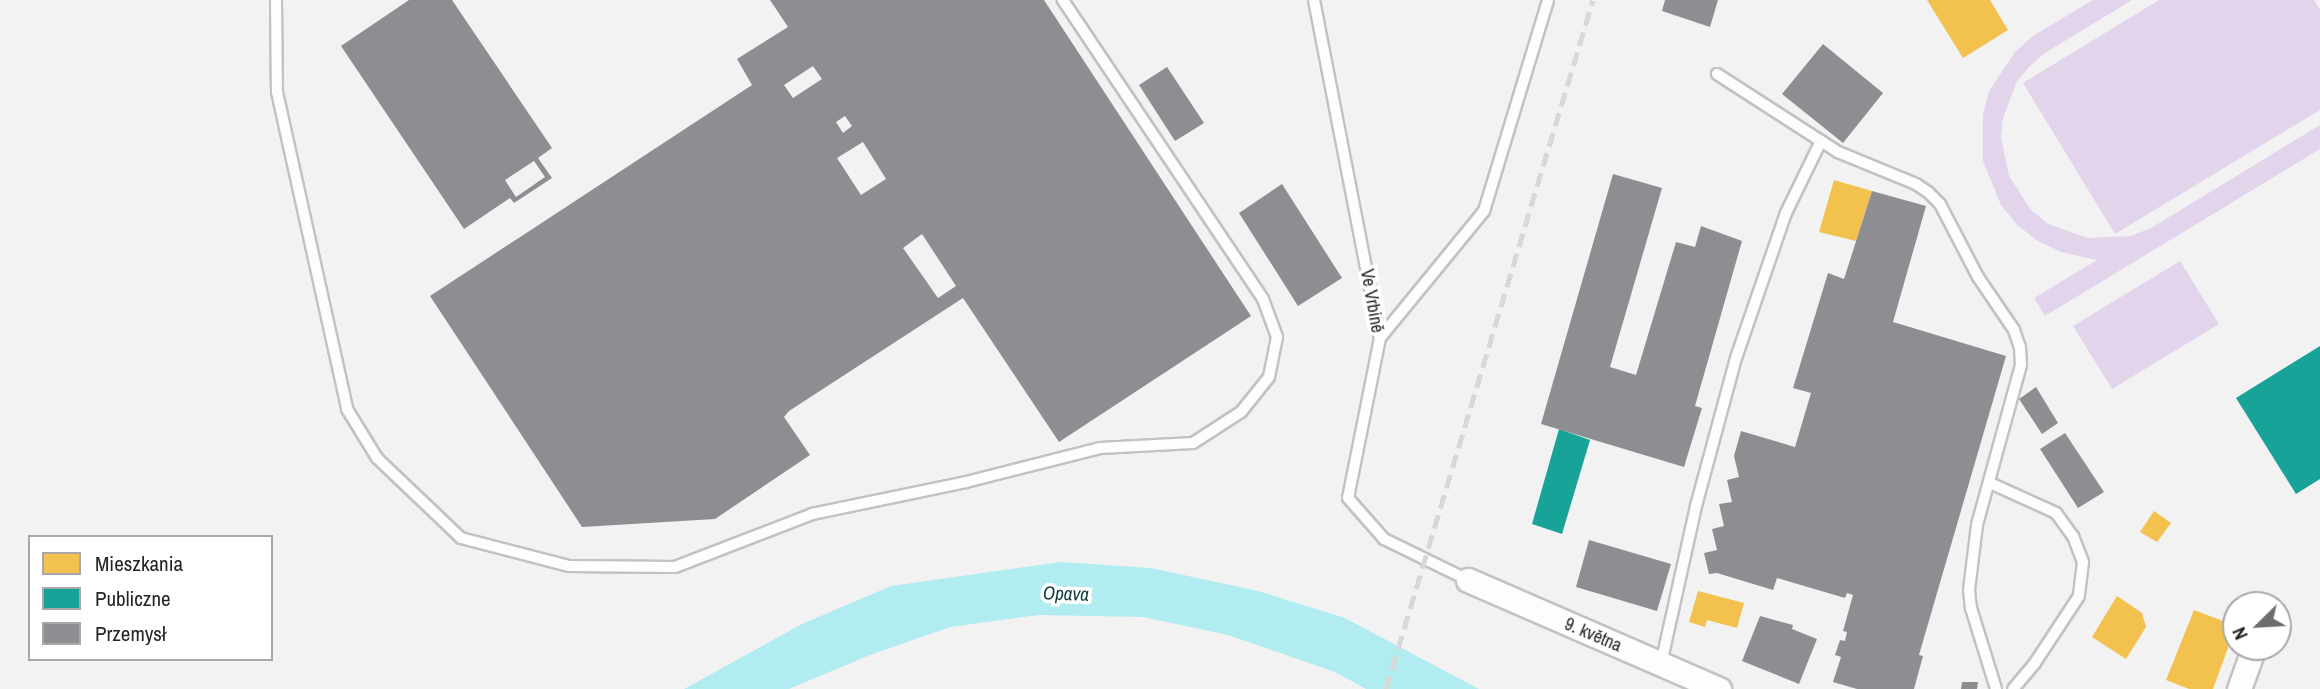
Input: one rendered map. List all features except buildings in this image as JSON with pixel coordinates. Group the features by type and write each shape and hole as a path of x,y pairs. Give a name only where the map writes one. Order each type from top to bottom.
{"street":[{"name":"9. května","path":"1468,580 1719,689"},
{"path":"2239,689 2249,661"}],"lane":[{"path":"276,0 278,92 347,409 377,458 461,538 569,566 675,568 812,514 966,482 1100,448 1193,443 1241,412 1269,377 1278,337 1263,299 1063,0"},
{"name":"Ve Vrbině","path":"1314,0 1380,338 1348,498 1384,540 1468,580"},
{"path":"1380,338 1484,211 1548,0"},
{"path":"1717,75 1838,152 1916,184 1928,192 1940,204 1978,276 2014,330 2020,347 2021,365 1977,525 1969,590 1970,608 1996,689"},
{"path":"1661,664 1696,506 1736,358 1786,213 1821,141"},
{"path":"1990,483 2056,513 2073,536 2083,562 2079,596 2035,663 2013,689"}],"shaded area":[{"path":"2093,0 2132,0 2045,53 2030,66 2017,81 2003,118 2001,137 2009,176 2031,210 2048,224 2088,238 2131,236 2151,228 2320,125 2320,149 2045,316 2034,298 2097,260 2061,252 2038,241 2017,225 2001,205 1983,161 1983,114 1989,91 2015,52 2033,36"},
{"path":"2159,0 2314,0 2320,10 2320,110 2115,234 2023,83"},
{"path":"2180,261 2219,324 2112,389 2073,326"}],"water":[{"name":"Opava","path":"1061,562 1151,568 1258,591 1345,618 1479,689 1366,689 1335,672 1228,635 1143,617 1039,615 950,627 870,655 789,689 684,689 802,624 891,586"}],"railway":[{"path":"1386,689 1593,0"}]}
